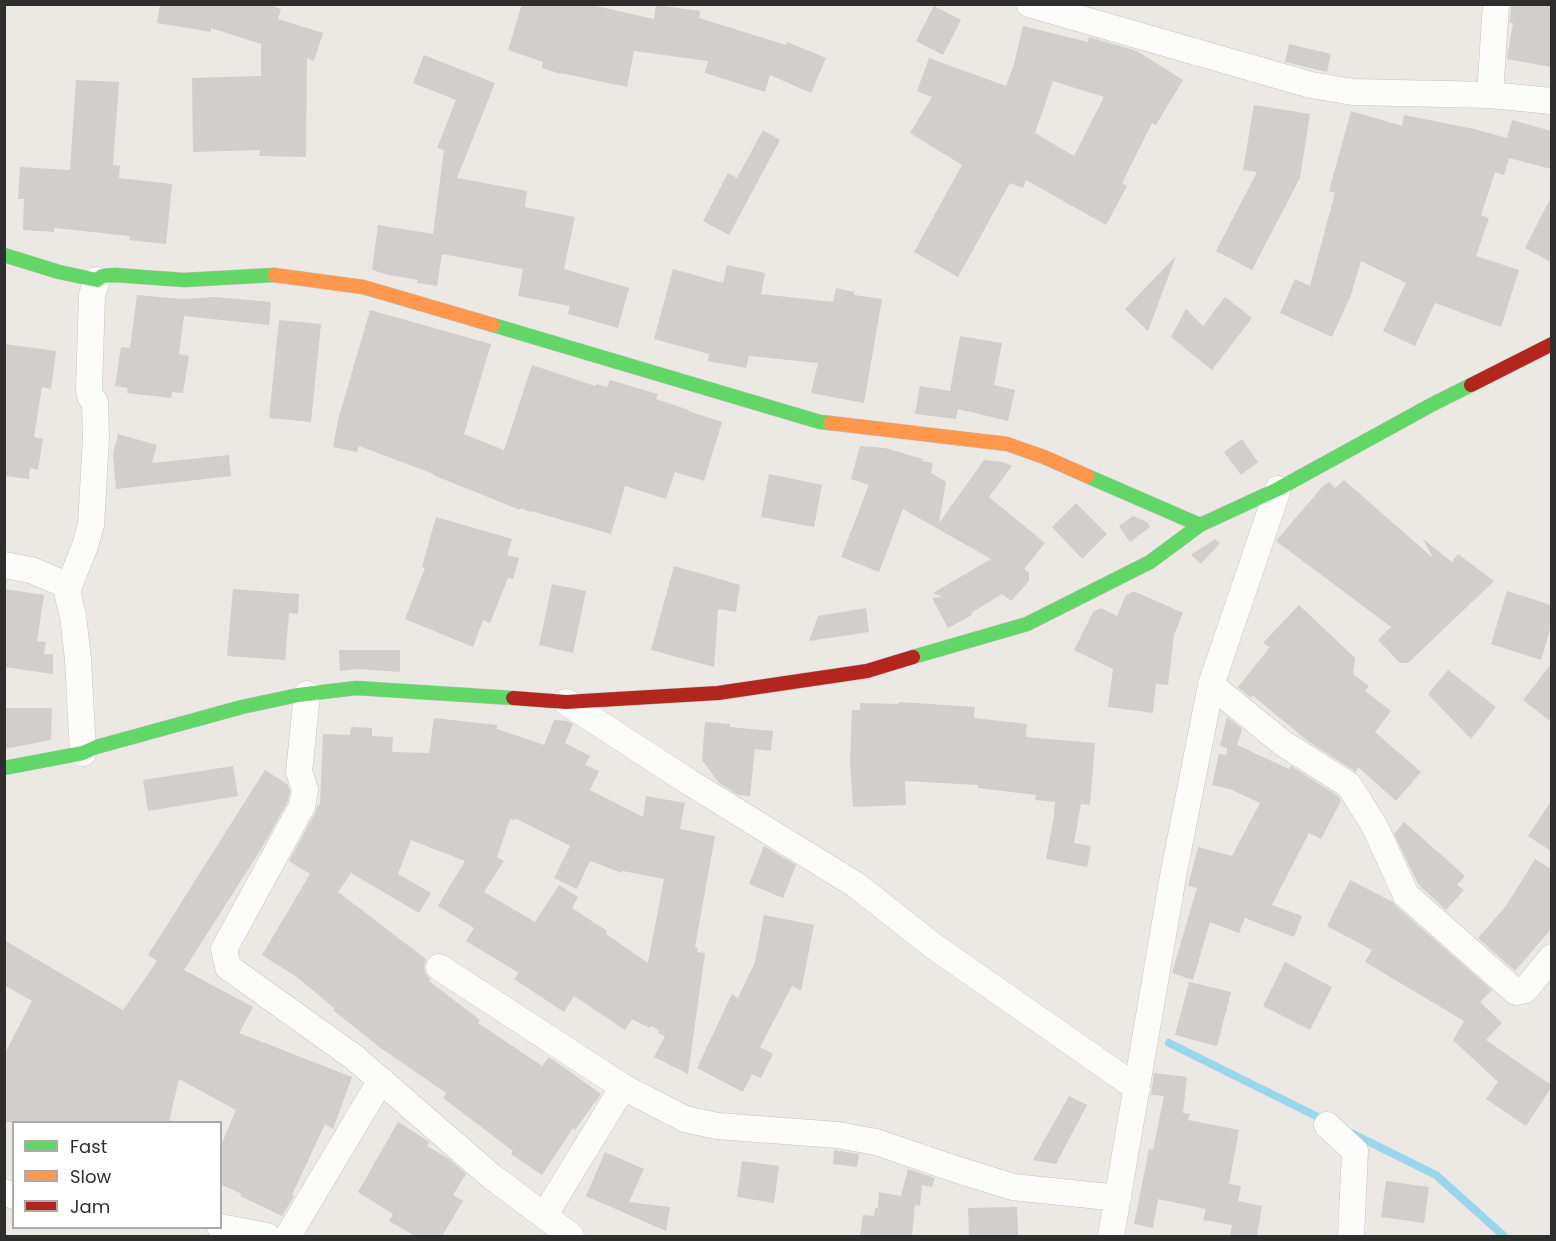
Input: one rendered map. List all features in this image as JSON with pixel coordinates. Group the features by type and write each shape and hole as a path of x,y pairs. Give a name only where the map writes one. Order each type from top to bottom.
{"street":[{"path":"1029,4 1076,11 1311,85 1353,92 1490,95 1551,100"},
{"path":"1490,95 1496,4"},
{"path":"4,255 59,272 97,280"},
{"path":"83,753 78,659 73,616 68,596 69,586 91,525 96,438 95,402 90,396 89,377 92,295 97,280 102,276 184,280 273,275 363,287 820,422 1007,444 1044,457 1200,525"},
{"path":"4,768 83,753 96,747 242,707 307,694 356,688 567,702 718,693 867,670 1027,624 1150,562 1200,525 1278,489 1434,404 1551,344"},
{"path":"1111,1236 1174,871 1211,685 1278,489"},
{"path":"4,565 31,570 69,586"},
{"path":"1211,685 1284,744 1349,785 1375,827 1406,895 1516,992 1525,990 1551,957"},
{"path":"307,694 299,772 304,789 302,806 224,949 228,967 355,1058 491,1176 571,1236"},
{"path":"567,702 689,782 856,885 932,945 1137,1088"},
{"path":"439,967 623,1087 686,1119 717,1126 838,1136 876,1142 1013,1187 1118,1198"},
{"path":"288,1236 381,1080"},
{"path":"544,1216 623,1087"},
{"path":"1328,1125 1355,1151 1351,1236"},
{"path":"222,1227 267,1236"}],"building":[{"path":"160,4 268,4 281,9 278,19 323,33 314,61 307,58 306,157 259,156 260,150 193,152 192,78 261,76 261,44 211,28 211,32 157,23"},
{"path":"522,4 587,4 654,19 656,5 700,11 699,18 786,45 787,42 826,58 811,93 770,75 765,92 705,73 708,61 634,51 627,87 561,74 542,68 543,62 508,50"},
{"path":"1511,4 1551,4 1551,67 1507,59 1513,23 1510,23"},
{"path":"934,6 961,20 943,55 916,41"},
{"path":"1023,26 1088,42 1089,37 1137,51 1183,80 1156,125 1152,123 1122,183 1127,186 1106,225 1026,180 1023,188 1010,183 958,277 914,252 962,165 910,133 932,97 917,91 929,58 1006,86","holes":["1053,81 1104,97 1074,156 1035,133"]},
{"path":"1289,44 1331,54 1327,72 1285,62"},
{"path":"424,55 495,83 457,178 527,191 525,207 575,217 564,269 629,288 618,328 568,314 570,306 518,296 523,269 442,254 437,286 417,283 418,280 372,270 378,225 433,234 444,150 437,148 456,100 413,83"},
{"path":"76,80 119,82 113,165 120,166 119,178 172,184 166,244 129,240 130,236 54,228 54,232 23,230 24,199 18,199 20,167 70,170"},
{"path":"1254,105 1310,114 1300,178 1252,270 1216,251 1257,172 1243,170"},
{"path":"1351,111 1402,126 1404,115 1507,138 1512,120 1551,131 1551,169 1509,158 1504,175 1495,172 1481,215 1489,218 1476,256 1519,270 1501,327 1435,303 1415,346 1383,331 1406,283 1361,261 1351,295 1332,337 1280,313 1295,279 1310,286 1335,193 1329,191"},
{"path":"763,130 780,140 729,235 703,221 728,173 737,178"},
{"path":"1551,197 1551,262 1525,248"},
{"path":"1176,256 1148,331 1125,309"},
{"path":"727,265 765,273 761,294 833,302 836,288 854,292 854,295 882,299 864,403 811,393 818,363 749,356 746,368 708,361 709,354 654,339 673,269 723,283"},
{"path":"137,295 183,299 215,297 271,302 269,325 184,316 179,354 189,356 183,393 172,392 171,398 127,393 128,388 115,386 121,347 130,348"},
{"path":"1225,297 1252,318 1212,370 1171,337 1186,309 1203,326"},
{"path":"370,310 491,344 464,434 504,450 532,365 595,386 596,384 607,387 610,380 658,394 656,399 722,422 704,481 675,472 666,499 625,486 611,534 521,508 520,510 359,446 357,452 333,447 338,420"},
{"path":"279,320 321,324 311,422 269,418"},
{"path":"960,336 1002,343 994,385 1015,390 1008,421 958,409 956,419 915,414 920,386 950,391"},
{"path":"4,344 56,351 51,389 42,387 34,437 43,439 38,470 30,468 29,479 4,476"},
{"path":"118,434 157,445 152,463 229,455 231,476 116,489 113,454"},
{"path":"1242,439 1258,462 1241,475 1224,452"},
{"path":"860,446 885,448 933,463 931,473 946,482 939,523 984,460 1003,462 1012,466 989,497 1045,543 1024,569 1029,573 1029,581 1011,601 1002,594 948,628 932,598 942,597 933,593 991,559 903,509 879,572 841,557 869,485 851,479"},
{"path":"769,474 822,485 814,527 761,517"},
{"path":"1344,480 1433,558 1423,539 1452,562 1458,554 1494,581 1408,663 1400,663 1378,640 1391,627 1276,541 1323,486 1329,482 1335,488"},
{"path":"1076,503 1107,534 1082,559 1052,527"},
{"path":"1133,516 1147,522 1150,527 1130,542 1119,526"},
{"path":"436,517 512,539 507,555 519,558 513,579 508,578 490,623 483,620 473,647 405,619 425,568 422,567"},
{"path":"1215,539 1220,543 1201,564 1191,555"},
{"path":"674,566 740,585 736,612 718,609 714,667 651,650"},
{"path":"552,584 586,591 573,653 539,645"},
{"path":"4,589 44,595 37,641 46,642 44,654 53,654 53,674 4,667"},
{"path":"233,589 299,594 298,614 289,613 285,660 227,656"},
{"path":"1507,591 1551,605 1551,626 1541,660 1491,644"},
{"path":"1132,592 1183,613 1174,635 1168,685 1156,684 1153,713 1108,707 1113,669 1074,650 1093,612 1101,608 1117,616 1126,595"},
{"path":"1299,605 1355,658 1353,674 1369,686 1365,691 1391,711 1375,732 1421,772 1396,801 1358,767 1356,772 1309,742 1252,695 1251,698 1238,687 1270,647 1263,643"},
{"path":"866,608 869,632 809,641 818,616"},
{"path":"339,650 400,650 400,672 357,669 340,671"},
{"path":"1551,664 1551,722 1523,700"},
{"path":"1448,670 1496,707 1471,739 1428,694"},
{"path":"899,702 975,707 974,718 1027,724 1026,737 1095,743 1090,805 1081,804 1074,843 1091,846 1087,867 1046,859 1055,802 1035,800 1036,795 978,788 978,785 905,781 906,805 853,807 850,763 852,710 860,710 860,703 898,704"},
{"path":"4,708 52,708 51,740 4,749"},
{"path":"1227,717 1242,729 1237,745 1289,769 1291,766 1338,796 1341,801 1321,839 1309,833 1272,905 1302,916 1294,937 1245,918 1239,933 1210,922 1193,980 1172,973 1197,888 1188,886 1198,847 1232,856 1260,803 1230,789 1212,785 1219,754 1227,755 1227,748 1220,746"},
{"path":"434,718 497,725 497,729 544,745 554,720 567,721 573,724 565,743 590,756 585,765 599,771 590,790 643,817 646,796 685,803 680,829 715,836 695,947 698,948 697,952 705,953 688,1074 654,1057 665,1036 658,1033 659,1030 651,1026 649,1028 632,1019 625,1030 574,996 564,1012 514,979 519,973 466,941 474,928 438,906 465,861 411,840 398,874 431,893 419,913 351,873 338,892 426,959 424,967 429,981 480,1020 478,1023 542,1066 549,1057 601,1094 575,1130 573,1128 542,1175 511,1154 513,1151 443,1098 446,1093 378,1046 297,977 262,955 310,874 289,861 318,804 320,805 323,734 350,735 351,727 372,728 372,736 393,737 392,752 429,753","holes":["515,818 570,846 554,878 577,889 590,861 622,873 623,871 664,879 648,963 606,934 607,931 572,908 578,897 559,885 535,922 484,892 504,861 497,857 510,819 515,820"]},
{"path":"705,722 773,731 771,751 755,749 750,796 738,795 719,783 702,760"},
{"path":"233,766 238,796 148,811 143,780"},
{"path":"265,770 287,784 290,790 288,801 263,846 184,970 253,1007 239,1033 352,1077 333,1129 325,1124 292,1195 294,1196 282,1216 222,1185 222,1143 236,1110 179,1079 169,1121 4,1122 4,1055 32,1001 4,985 4,940 123,1010 157,961 148,955"},
{"path":"1551,801 1551,851 1528,836"},
{"path":"1404,822 1465,876 1457,885 1464,890 1446,910 1418,884 1394,834"},
{"path":"764,846 796,865 783,898 749,884"},
{"path":"1535,859 1551,869 1551,929 1515,971 1478,938 1506,906"},
{"path":"1350,880 1393,902 1492,990 1480,1002 1502,1023 1486,1040 1551,1085 1526,1126 1486,1099 1498,1082 1453,1040 1464,1021 1365,962 1372,950 1327,926"},
{"path":"764,915 814,925 801,991 792,986 760,1047 773,1054 761,1078 752,1074 743,1092 697,1068 732,994 738,998 755,962"},
{"path":"1285,962 1332,987 1310,1030 1263,1006"},
{"path":"1189,982 1231,992 1217,1046 1175,1035"},
{"path":"1154,1073 1187,1077 1183,1113 1190,1114 1188,1120 1239,1130 1229,1184 1241,1186 1238,1201 1262,1206 1257,1236 1230,1236 1232,1225 1203,1220 1206,1209 1158,1199 1153,1228 1134,1224 1149,1149 1153,1150 1164,1096 1151,1095"},
{"path":"1069,1096 1087,1105 1056,1164 1033,1160"},
{"path":"398,1122 429,1142 427,1146 449,1159 466,1174 453,1195 463,1201 442,1236 415,1236 389,1221 393,1214 358,1192"},
{"path":"834,1150 859,1154 857,1167 833,1164"},
{"path":"605,1152 644,1169 629,1202 670,1207 666,1231 586,1196"},
{"path":"742,1161 779,1166 774,1203 737,1197"},
{"path":"908,1169 935,1178 932,1187 922,1185 920,1206 915,1205 912,1236 860,1236 863,1215 874,1216 875,1208 878,1208 879,1192 901,1196"},
{"path":"1386,1181 1429,1187 1424,1223 1381,1217"},
{"path":"1017,1207 1018,1236 969,1236 968,1208"}],"waterway":[{"path":"1169,1043 1326,1121"},
{"path":"1351,1133 1436,1175 1504,1236"}],"traffic: fast":[{"path":"4,255 59,272 97,280 102,276 115,275 184,280 274,275"},
{"path":"493,325 820,422 830,423"},
{"path":"913,657 1027,624 1150,562 1200,525 1278,489 1471,385"},
{"path":"1087,476 1200,525"},
{"path":"4,768 83,753 96,747 242,707 298,695 356,688 513,698"}],"traffic: slow":[{"path":"274,275 363,287 493,325"},
{"path":"830,423 1007,444 1087,476"}],"traffic: jam":[{"path":"1471,385 1552,344"},
{"path":"513,698 566,702 718,693 867,671 913,657"}]}
